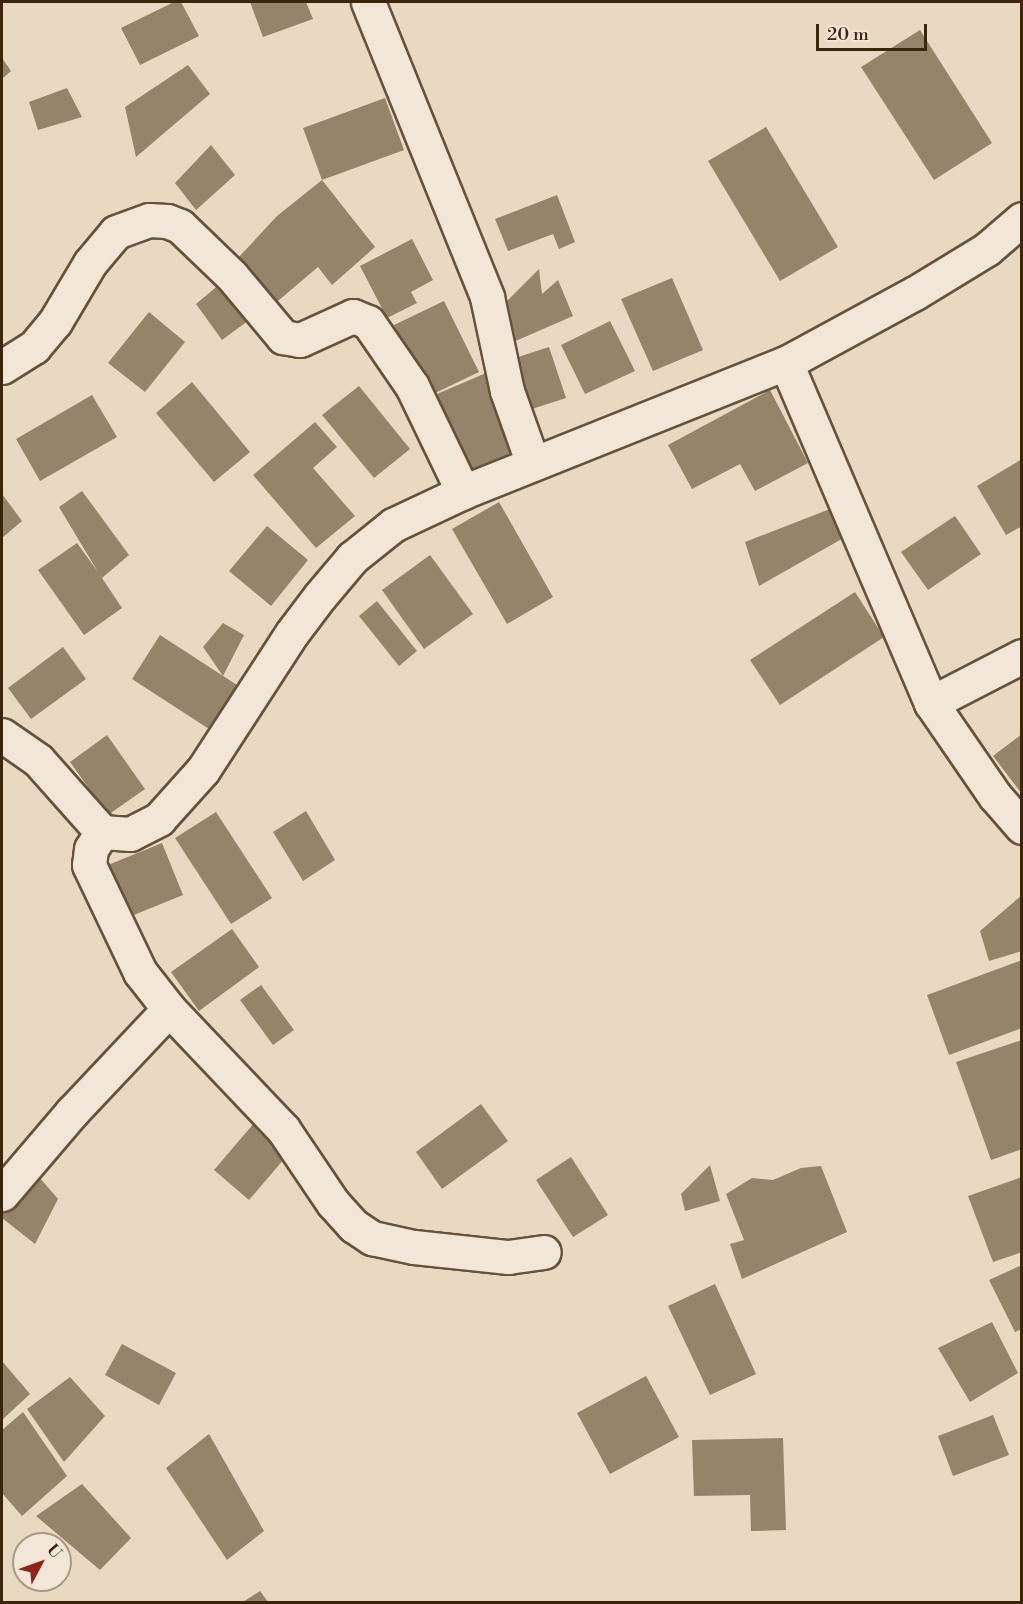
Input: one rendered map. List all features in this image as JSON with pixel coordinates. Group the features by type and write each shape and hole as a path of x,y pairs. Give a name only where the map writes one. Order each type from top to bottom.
{"street":[{"path":"368,2 487,297 507,391 533,464"},
{"path":"2,735 38,760 102,832 130,834 159,819 203,770 292,633 352,558 393,525 463,492 786,363 960,266 987,249 1022,219"},
{"path":"2,367 34,347 55,322 90,263 116,232 148,220 167,221 180,226 232,276 283,337 300,340 353,316 368,322 412,386 463,492"},
{"path":"786,363 931,703 995,796 1022,827"},
{"path":"931,703 1022,656"},
{"path":"102,832 91,849 89,865 140,972 169,1009 283,1129 333,1203 354,1226 372,1238 414,1247 508,1257 544,1252"},
{"path":"2,1194 72,1112 169,1009"}],"building":[{"path":"174,2 181,2 199,36 140,65 121,28"},
{"path":"250,2 306,2 313,19 263,37"},
{"path":"920,30 992,143 934,180 861,67"},
{"path":"2,58 11,71 2,79"},
{"path":"188,65 210,94 136,157 125,107"},
{"path":"67,88 82,117 38,130 29,102"},
{"path":"385,98 404,150 322,180 303,128"},
{"path":"766,127 838,247 780,281 708,161"},
{"path":"211,145 235,175 196,210 175,183"},
{"path":"322,180 375,247 332,285 318,267 272,306 239,257 277,216"},
{"path":"557,195 575,242 559,249 553,234 508,251 495,219"},
{"path":"412,239 433,280 411,292 417,303 387,318 360,266"},
{"path":"539,269 542,294 558,280 573,316 511,343 497,311"},
{"path":"227,278 260,312 222,340 196,304"},
{"path":"672,278 703,350 653,371 621,299"},
{"path":"444,301 479,372 429,396 394,325"},
{"path":"149,312 185,342 145,392 108,363"},
{"path":"610,321 635,371 585,394 561,345"},
{"path":"549,347 566,398 529,410 512,359"},
{"path":"486,373 513,458 464,475 430,397"},
{"path":"192,382 250,452 214,482 156,413"},
{"path":"359,386 410,449 374,478 322,415"},
{"path":"770,390 808,463 755,491 740,464 692,489 668,445"},
{"path":"92,395 117,437 40,481 16,439"},
{"path":"315,422 337,447 313,468 355,516 316,548 253,475"},
{"path":"1022,459 1022,526 1006,535 977,486"},
{"path":"82,491 129,555 102,578 122,608 84,635 38,570 77,543 98,572 59,507"},
{"path":"2,494 22,521 2,538"},
{"path":"499,502 553,597 507,624 452,529"},
{"path":"835,507 847,536 759,586 745,542"},
{"path":"955,516 981,554 928,590 901,552"},
{"path":"267,526 308,560 271,606 229,571"},
{"path":"430,555 473,614 424,649 382,590"},
{"path":"855,592 884,637 780,705 750,660"},
{"path":"377,601 417,651 399,666 359,616"},
{"path":"223,623 244,635 223,676 203,647"},
{"path":"160,635 237,685 209,729 132,679"},
{"path":"63,647 86,679 31,719 8,688"},
{"path":"1022,734 1022,794 993,756"},
{"path":"107,735 145,789 108,815 70,762"},
{"path":"306,811 335,860 303,881 273,832"},
{"path":"216,812 272,898 231,924 175,838"},
{"path":"162,843 183,895 129,917 108,865"},
{"path":"1022,895 1022,951 989,961 980,931"},
{"path":"232,929 259,967 199,1011 171,972"},
{"path":"1022,960 1022,1028 949,1055 927,995"},
{"path":"261,985 294,1030 273,1045 240,1000"},
{"path":"1022,1040 1022,1149 991,1160 956,1062"},
{"path":"481,1104 508,1141 442,1189 416,1152"},
{"path":"255,1122 290,1152 249,1200 214,1170"},
{"path":"571,1157 608,1215 573,1237 536,1180"},
{"path":"710,1165 720,1201 685,1211 681,1194"},
{"path":"821,1166 847,1232 742,1279 730,1244 744,1240 726,1194 752,1178 773,1180 801,1168"},
{"path":"33,1170 58,1199 35,1244 2,1218 2,1210"},
{"path":"1022,1177 1022,1252 993,1262 968,1196"},
{"path":"1022,1265 1022,1329 1015,1332 989,1280"},
{"path":"715,1284 756,1374 710,1395 668,1306"},
{"path":"992,1322 1018,1373 970,1402 938,1348"},
{"path":"122,1344 176,1373 159,1405 105,1375"},
{"path":"2,1361 30,1394 2,1420"},
{"path":"646,1376 679,1437 610,1474 577,1413"},
{"path":"70,1377 105,1416 64,1462 27,1409"},
{"path":"23,1412 67,1476 22,1516 2,1493 2,1430"},
{"path":"993,1415 1009,1455 953,1476 938,1436"},
{"path":"209,1434 264,1531 227,1560 166,1468"},
{"path":"783,1438 786,1530 751,1531 750,1495 694,1496 692,1440"},
{"path":"82,1484 131,1538 100,1570 72,1546 72,1532 55,1532 36,1516"},
{"path":"260,1591 268,1602 243,1602"}]}
